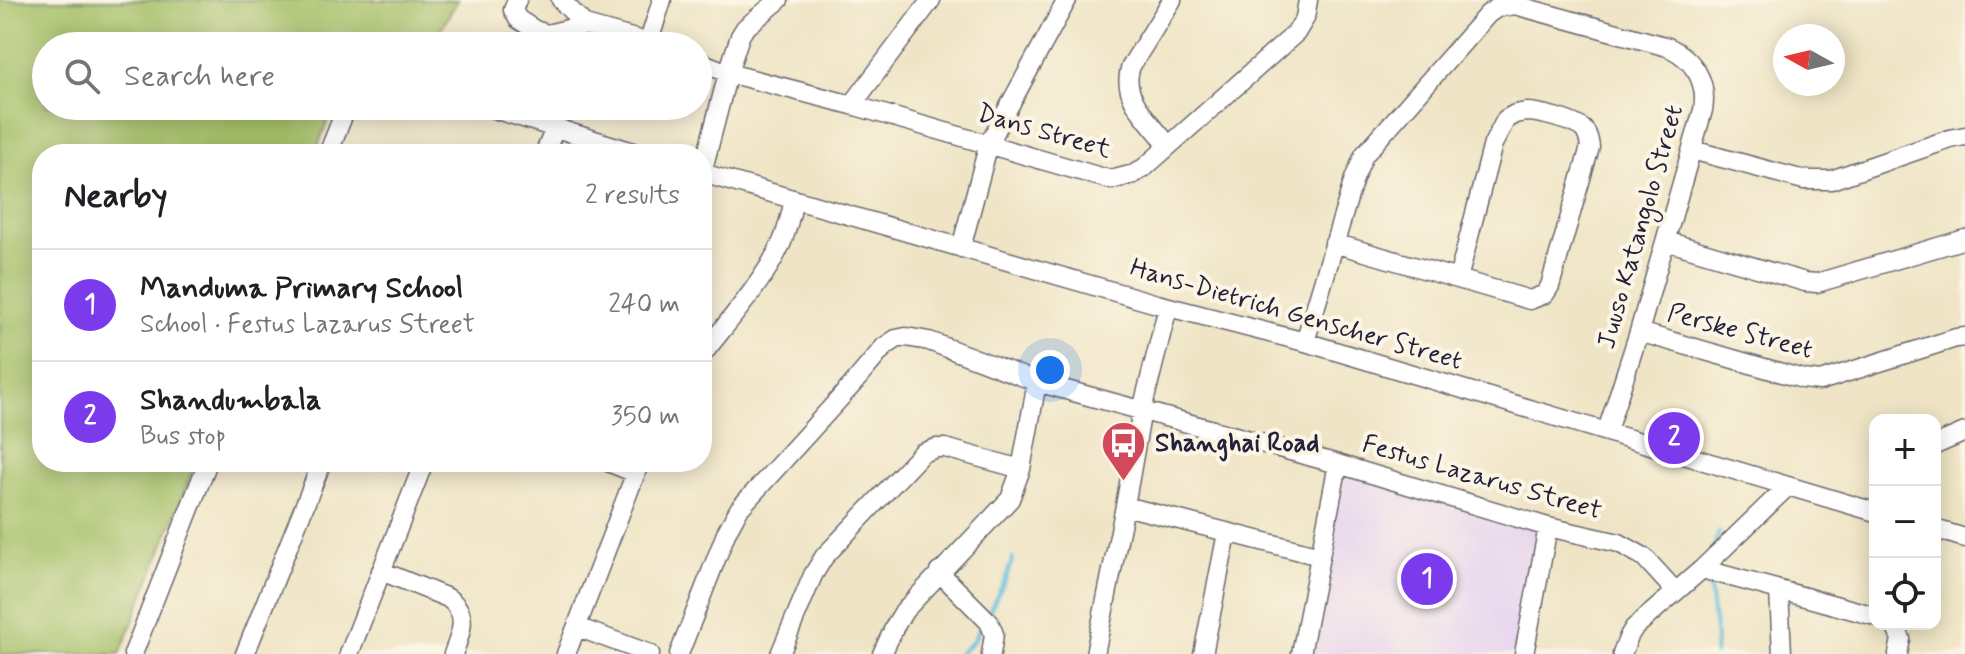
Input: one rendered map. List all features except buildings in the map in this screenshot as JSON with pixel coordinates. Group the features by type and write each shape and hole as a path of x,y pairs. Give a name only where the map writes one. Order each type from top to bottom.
{"street":[{"path":"517,0 513,10 518,19 541,32"},
{"path":"561,0 585,25"},
{"path":"657,32 662,0"},
{"path":"710,144 740,36 745,28 779,0"},
{"path":"852,105 931,0"},
{"path":"961,248 989,143 1067,0"},
{"path":"1168,145 1132,100 1128,74 1172,0"},
{"name":"Dans Street","path":"712,67 1111,180 1134,174 1145,167 1296,33 1305,18 1308,0"},
{"name":"Juuso Katangolo Street","path":"1305,342 1356,172 1369,147 1480,22 1497,8 1526,7 1668,47 1684,55 1697,72 1704,86 1705,97 1666,241 1607,431"},
{"path":"555,32 585,25 611,32"},
{"path":"1334,243 1530,300 1545,294 1550,286 1590,147 1582,128 1536,112 1515,114 1506,119 1493,144 1458,279"},
{"path":"332,144 341,120"},
{"path":"527,120 606,144"},
{"path":"548,144 555,129"},
{"path":"1692,150 1804,180 1819,181 1831,180 1965,136"},
{"name":"Hans-Dietrich Genscher Street","path":"712,176 1168,307 1305,342 1869,510"},
{"path":"712,342 777,253 789,226 794,199"},
{"path":"1666,241 1817,283 1965,239"},
{"path":"1095,654 1142,410 1168,307"},
{"name":"Perske Street","path":"1639,332 1803,379 1820,381 1965,337"},
{"name":"Festus Lazarus Street","path":"679,654 727,531 739,509 884,347 906,337 929,341 1037,382 1628,547 1644,557 1675,591"},
{"path":"882,654 900,616 1010,499 1021,469 1037,382"},
{"path":"1941,442 1965,432"},
{"path":"780,654 813,575 824,557 922,453 945,448 1021,469"},
{"path":"1301,654 1338,464"},
{"path":"133,654 204,472"},
{"path":"245,654 318,472"},
{"path":"349,654 420,472"},
{"path":"566,654 635,472"},
{"path":"1622,654 1634,628 1702,569 1788,486"},
{"path":"1125,506 1320,556"},
{"path":"1524,654 1548,527"},
{"path":"1941,531 1965,538"},
{"path":"1203,654 1227,533"},
{"path":"1702,569 1869,614"},
{"path":"381,571 455,603 463,621 453,654"},
{"path":"939,572 989,622 994,634 991,654"},
{"path":"1779,590 1782,654"},
{"path":"577,627 650,654"},
{"path":"1897,630 1901,639 1898,654"}],"shaded area":[{"path":"1338,464 1548,527 1524,654 1301,654"}],"green space":[{"path":"0,0 458,0 439,32 32,32 32,120 328,120 319,144 32,144 32,472 192,472 120,654 0,654"}],"waterway":[{"path":"1713,549 1719,532"},
{"path":"988,614 1013,558"},
{"path":"1709,581 1715,654"},
{"path":"959,654 973,641 983,622"}],"place":[{"name":"Shandumbala","path":"1674,438"},
{"name":"Shanghai Road","path":"1124,483"},
{"name":"Manduma Primary School","path":"1427,579"}]}
